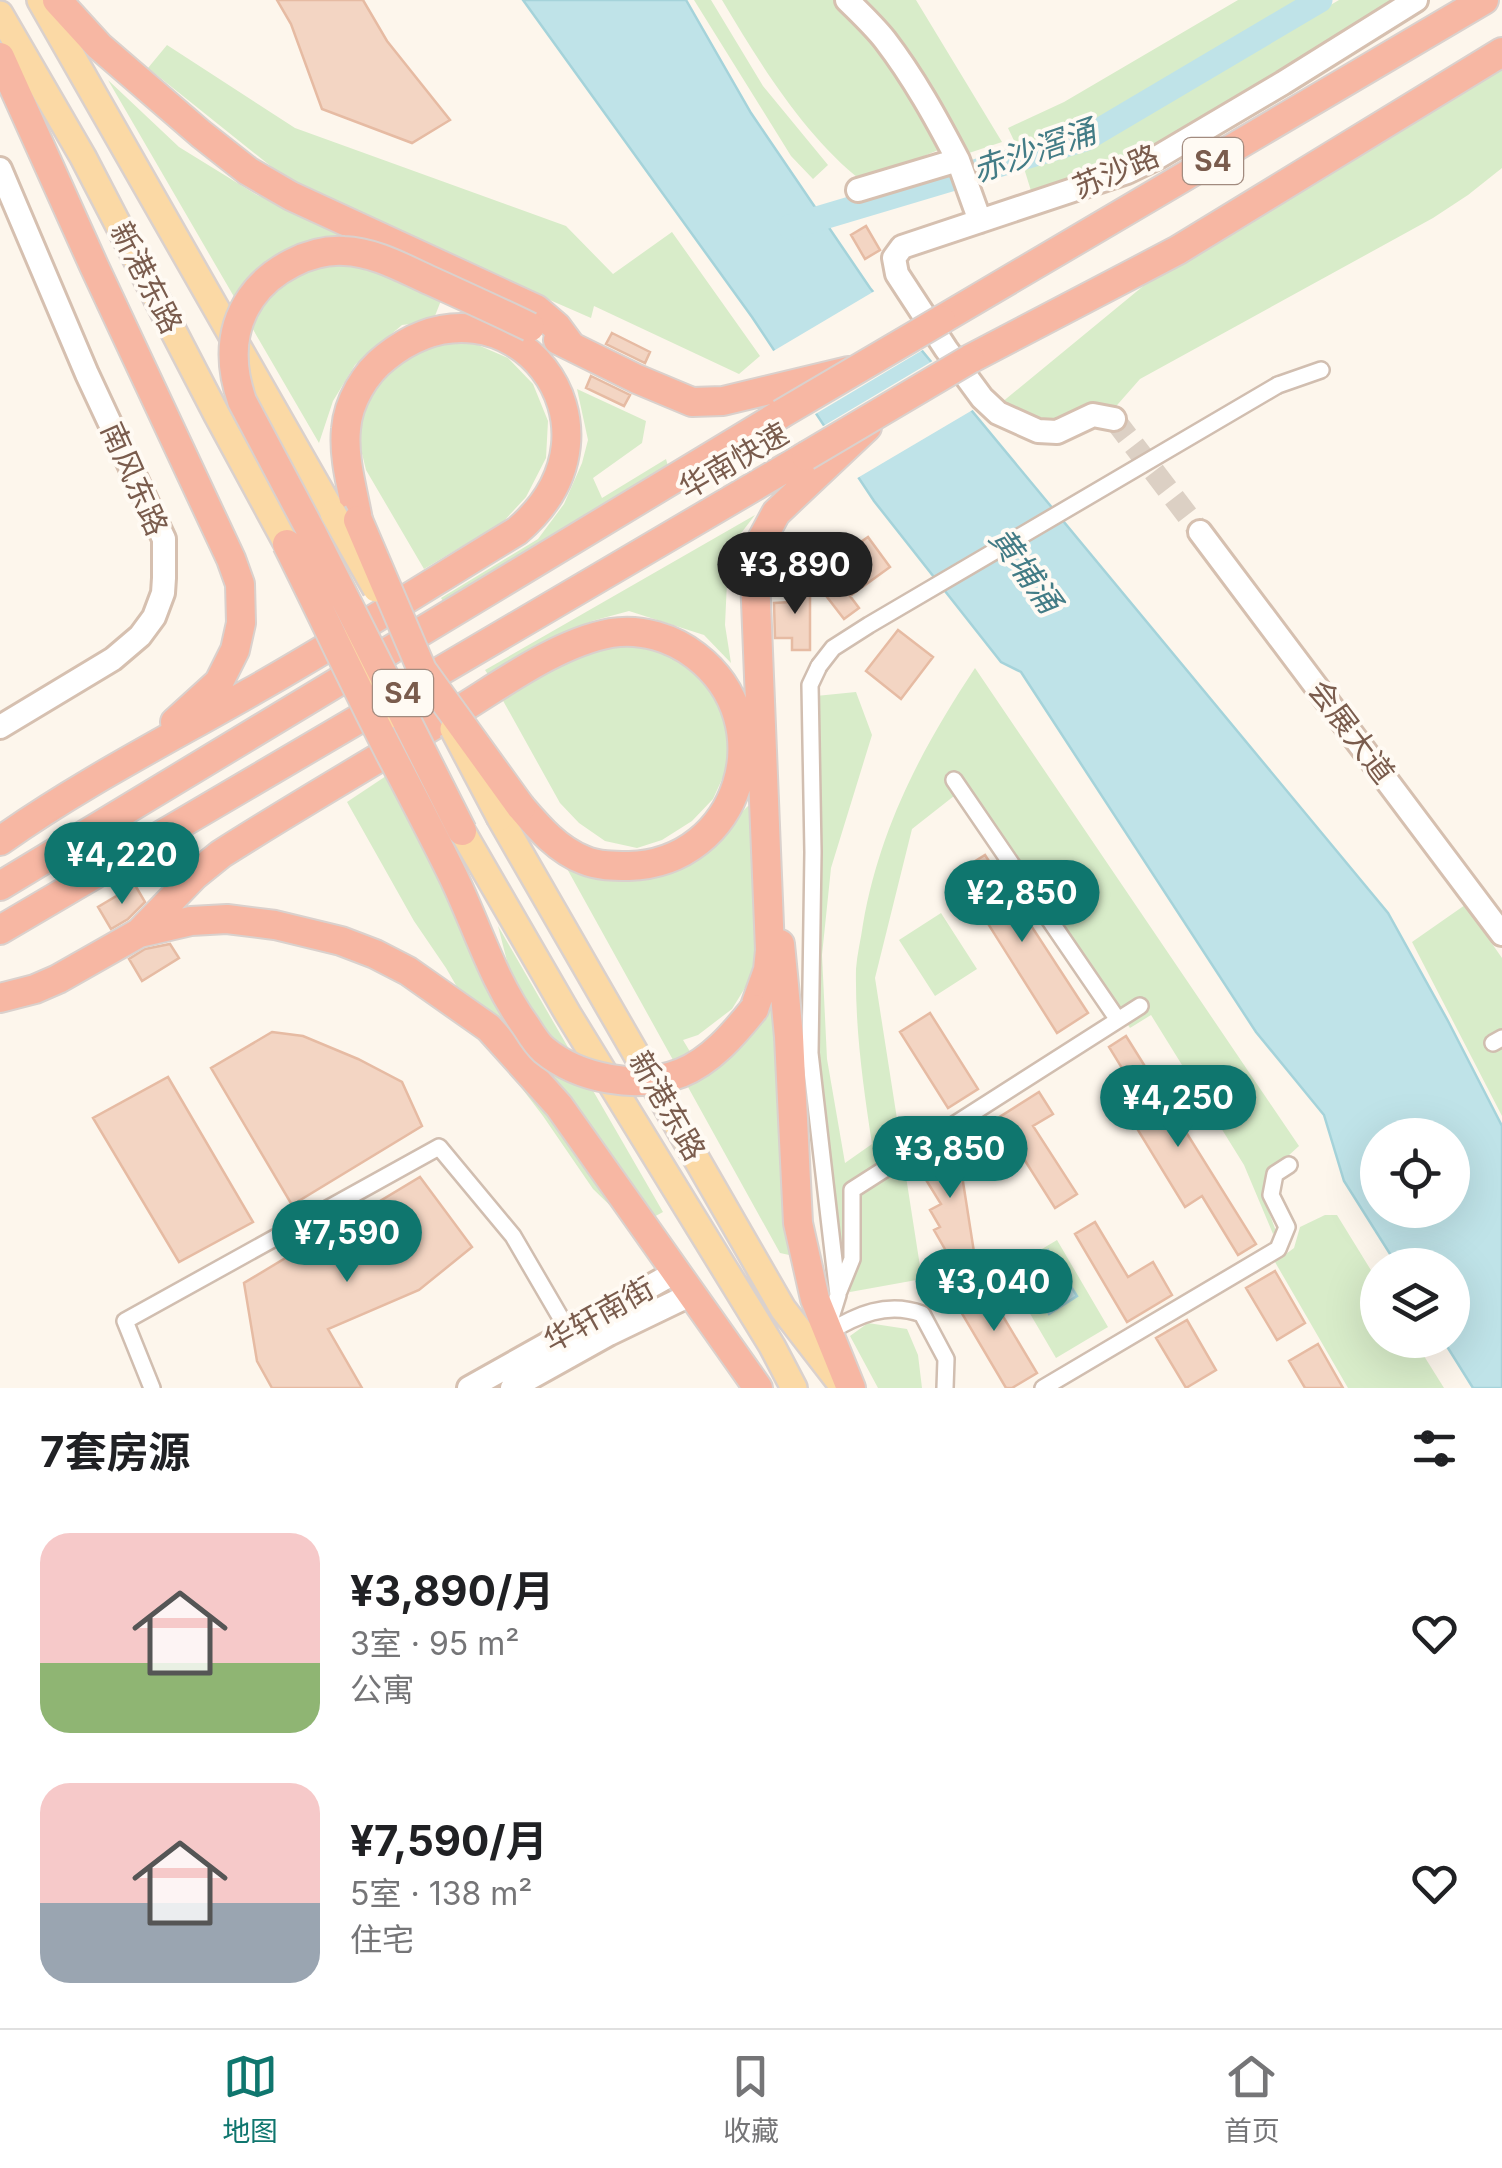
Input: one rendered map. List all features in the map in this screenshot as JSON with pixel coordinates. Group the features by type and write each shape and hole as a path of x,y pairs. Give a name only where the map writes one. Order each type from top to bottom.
{"highway":[{"path":"57,0 99,46 248,172 536,309 572,346"},
{"name":"华南快速","path":"0,886 774,402 860,368 1484,0"},
{"name":"华南快速","path":"0,930 811,465 886,409 970,359 1178,250 1502,52"},
{"path":"0,57 240,584 240,624 235,650 219,682 140,752"},
{"path":"462,831 242,401 234,379 232,348 247,303 270,278 301,260 328,252 356,252 396,264 692,402 774,402"},
{"path":"0,841 34,816 140,752 252,692 517,531 533,518 556,485 566,442 559,392 545,368 527,351 484,331 458,327 416,336 377,364 362,383 348,416 346,517 422,670 511,812 584,860 612,866 660,861 680,853 714,826 736,789 742,770 744,744 738,711 707,664 687,649 663,637 614,632 587,639 528,669 222,854 194,875 138,933"},
{"path":"287,544 456,881 501,986 521,1019 542,1049 572,1067 608,1080 644,1080 680,1073 710,1056 754,1010 768,970 756,564 762,539 776,513 811,465"},
{"path":"764,765 789,1037 798,1223 814,1299 851,1388"},
{"path":"0,998 58,979 138,933 170,924 227,919 274,925 341,941 375,954 408,971 490,1028 559,1106 758,1388"}],"main road":[{"name":"新港东路","path":"40,0 346,517"},
{"name":"新港东路","path":"0,14 83,157 287,544 794,1388"},
{"name":"新港东路","path":"511,812 783,1309 844,1388"}],"street":[{"path":"848,0 883,37 927,102 958,160 980,221"},
{"name":"苏沙路","path":"1114,418 1093,415 1056,432 1038,431 998,413 946,350 897,274 894,258 902,247 1127,172 1283,83 1416,0"},
{"path":"858,190 958,160"},
{"name":"南风东路","path":"0,169 87,374 164,539 164,593 140,636 113,659 0,727"},
{"path":"838,1295 810,1053 810,685 818,666 833,648 869,625 1278,385 1321,370"},
{"name":"会展大道","path":"1200,532 1502,934"},
{"path":"954,780 1118,1020"},
{"path":"827,1333 852,1259 852,1190 1140,1006"},
{"path":"152,1388 125,1321 439,1147 513,1236 569,1332"},
{"path":"1043,1388 1273,1246 1288,1227 1271,1195 1275,1174 1289,1164"},
{"name":"华轩南街","path":"468,1388 569,1332 684,1283"},
{"name":"华轩南街","path":"512,1388 609,1334 684,1283"},
{"path":"827,1333 860,1313 907,1308 922,1314 946,1358 945,1388"}],"green space":[{"path":"694,0 711,0 763,86 828,165 813,179 791,156"},
{"path":"722,0 840,0 916,100 946,147 862,181 802,120 767,73"},
{"path":"852,0 916,0 1002,142 966,154"},
{"path":"1238,0 1304,0 1083,128 1019,151 1008,128 1064,102"},
{"path":"1339,0 1402,0 1125,166 1032,194 1023,165 1082,146 1121,128"},
{"path":"167,45 295,128 566,226 613,274 672,232 760,356 739,374 594,306 591,318 303,192 148,68"},
{"path":"1502,68 1502,168 1468,195 1140,379 1111,412 1044,429 1001,403 1170,264"},
{"path":"108,80 179,147 257,195 449,280 433,321 402,325 355,365 333,401 319,443"},
{"path":"471,342 508,358 533,384 548,421 546,458 526,497 503,522 424,569 366,470 355,425 372,387 409,357 441,344"},
{"path":"577,389 646,421 642,443 593,478 602,498 666,459 668,466 445,604 441,598 538,539 564,504 588,440"},
{"path":"755,515 735,541 727,582 725,625 731,663 704,635 629,611 560,635 489,676 485,670"},
{"path":"646,643 679,656 719,697 728,725 728,766 713,799 692,821 662,840 637,848 605,841 579,823 560,803 501,697 544,670 597,647"},
{"path":"975,668 1299,1146 1265,1177 1265,1202 1276,1231 1273,1234 1244,1165 1151,1015 1130,1028 1119,1011 1107,1018 954,796 912,829 875,978 922,1279 850,1292 835,1248 815,1040 816,696 856,692 872,735 831,868 822,955 827,1059 845,1163 872,1144 856,991 857,958 871,888 906,790"},
{"path":"389,774 488,967 508,965 498,926 663,1212 648,1220 624,1219 593,1189 497,1056 347,802"},
{"path":"748,806 759,810 756,970 732,1009 698,1035 683,1040 704,1075 719,1068 776,992 794,1256 780,1253 560,856 590,874 619,880 661,875 698,853"},
{"path":"1465,905 1502,958 1502,1116 1412,942"},
{"path":"941,913 977,969 935,996 899,940"},
{"path":"1325,1215 1337,1215 1360,1252 1360,1358 1425,1358 1444,1388 1348,1388 1275,1262 1294,1248 1300,1227"},
{"path":"1057,1240 1108,1327 1056,1358 1005,1271"},
{"path":"868,1323 907,1329 918,1355 922,1388 878,1388 850,1336"}],"water":[{"name":"黄埔涌","path":"523,0 686,0 751,113 870,288 1388,913 1502,1126 1502,1388 1473,1388 1454,1358 1470,1358 1470,1248 1386,1248 1374,1228 1470,1228 1470,1118 1360,1118 1360,1206 1344,1181 1324,1115 1256,1032 1021,672 1001,662 874,501 752,317"},
{"path":"1048,1250 1077,1296 1049,1314 1021,1267"}],"pier":[{"path":"878,289 926,348 812,416 770,353"},
{"path":"936,359 976,408 854,480 820,428"}],"building":[{"path":"277,0 363,0 387,41 450,120 412,143 322,109 291,24"},
{"path":"866,226 880,250 865,259 851,235"},
{"path":"612,333 650,352 645,363 606,344"},
{"path":"591,376 630,395 624,406 586,388"},
{"path":"868,537 890,567 850,596 859,608 844,619 817,584 833,573 839,581 863,564 852,548"},
{"path":"791,582 810,582 810,650 792,650 792,638 775,638 774,603 791,602"},
{"path":"898,630 933,657 901,699 866,671"},
{"path":"985,855 1088,1013 1057,1033 956,873"},
{"path":"135,885 145,902 111,929 98,907"},
{"path":"170,944 179,958 142,981 129,959 145,949"},
{"path":"930,1013 978,1089 948,1108 900,1032"},
{"path":"272,1032 303,1036 402,1082 422,1126 292,1205 211,1068"},
{"path":"1126,1036 1256,1244 1238,1255 1202,1196 1185,1207 1133,1122 1149,1112 1109,1047"},
{"path":"168,1077 253,1222 179,1262 93,1118"},
{"path":"1039,1092 1053,1114 1033,1126 1077,1194 1055,1208 998,1118"},
{"path":"956,1137 974,1252 953,1263 934,1230 940,1227 930,1210 941,1204 923,1175 930,1169 924,1157"},
{"path":"420,1177 472,1247 419,1290 328,1329 362,1388 272,1388 257,1361 244,1283"},
{"path":"1095,1222 1128,1277 1153,1262 1172,1295 1127,1322 1075,1234"},
{"path":"1275,1271 1305,1323 1277,1340 1246,1288"},
{"path":"980,1278 1037,1373 1012,1388 1006,1388 951,1295"},
{"path":"1187,1320 1216,1370 1186,1388 1156,1338"},
{"path":"1318,1344 1343,1388 1305,1388 1289,1361"}],"waterway":[{"name":"赤沙滘涌","path":"790,227 1085,139 1320,0"}],"tunnel":[{"path":"1114,419 1200,532"}]}
